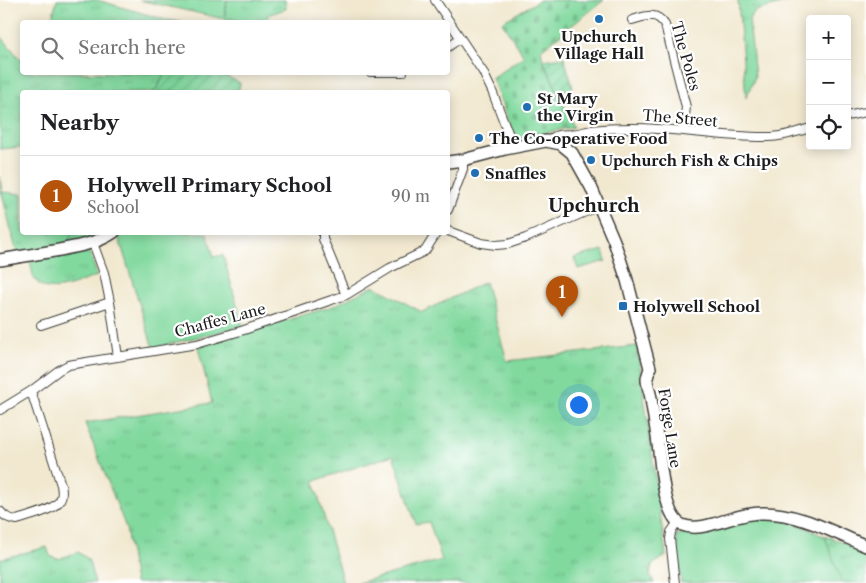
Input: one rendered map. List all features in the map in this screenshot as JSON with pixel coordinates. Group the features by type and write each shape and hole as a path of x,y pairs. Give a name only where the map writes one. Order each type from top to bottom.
{"street":[{"path":"436,0 449,20"},
{"name":"The Poles","path":"632,20 654,16 661,18 665,25 686,107 683,131"},
{"path":"450,22 483,72 514,148"},
{"path":"450,46 460,38"},
{"path":"851,115 866,112"},
{"name":"The Street","path":"549,141 552,137 566,134 572,135 595,130 624,128 649,128 729,136 771,137 806,129"},
{"path":"450,162 544,141 549,141 568,149 572,135"},
{"name":"Forge Lane","path":"568,149 585,175 614,241 624,272 649,362 650,368 647,378 658,438 664,486 670,511 678,522"},
{"path":"450,205 463,169 463,160"},
{"path":"450,232 481,243 493,245 508,244 599,206"},
{"path":"0,260 93,243 110,235"},
{"path":"323,235 346,295"},
{"name":"Chaffes Lane","path":"0,410 68,365 197,344 346,295 390,268 425,251 436,235"},
{"path":"93,243 104,274 118,357"},
{"path":"41,325 110,302"},
{"path":"0,511 11,520 17,520 52,508 57,504 62,494 61,485 31,390"},
{"path":"675,583 670,539 671,532 678,522 686,526 696,527 748,514 778,514 820,526 866,546"}],"green space":[{"path":"57,0 97,0 166,20 52,20"},
{"path":"139,0 227,0 224,19"},
{"path":"227,0 285,0 286,9 267,15 269,20 224,19"},
{"path":"540,0 604,0 541,50 543,60 574,127 549,132 523,141 513,134 492,78 524,56 502,22"},
{"path":"738,0 795,0 755,11 749,19 755,77 746,98"},
{"path":"0,35 20,59 20,75 164,75 155,90 20,90 20,147 0,149"},
{"path":"564,57 573,88 559,94 543,60"},
{"path":"164,75 223,75 240,83 239,90 155,90"},
{"path":"0,177 2,192 20,194 20,235 72,235 66,245 17,254 2,193 0,193"},
{"path":"72,235 101,235 66,245"},
{"path":"118,235 208,235 214,257 223,255 243,326 153,348"},
{"path":"603,250 606,261 578,269 574,258"},
{"path":"90,252 97,276 62,288 53,289 38,283 33,276 30,260"},
{"path":"485,282 507,361 637,346 666,556 652,565 650,574 654,583 358,583 442,560 429,522 416,524 393,455 314,481 343,583 135,583 126,528 85,423 212,403 198,347 333,306 374,286 422,312"},
{"path":"755,517 794,522 825,537 842,583 681,583 676,535 707,531"},
{"path":"822,535 866,550 866,583 842,583"},
{"path":"47,547 50,556 58,559 78,552 88,559 95,583 0,583 0,559"}],"place":[{"name":"Upchurch Village Hall","path":"599,19"},
{"name":"St Mary the Virgin","path":"527,107"},
{"name":"The Co-operative Food","path":"479,138"},
{"name":"Upchurch Fish & Chips","path":"591,160"},
{"name":"Snaffles","path":"475,173"},
{"name":"Holywell School","path":"623,306"},
{"name":"Holywell Primary School","path":"562,317"}],"district":[{"name":"Upchurch","path":"594,206"}]}
